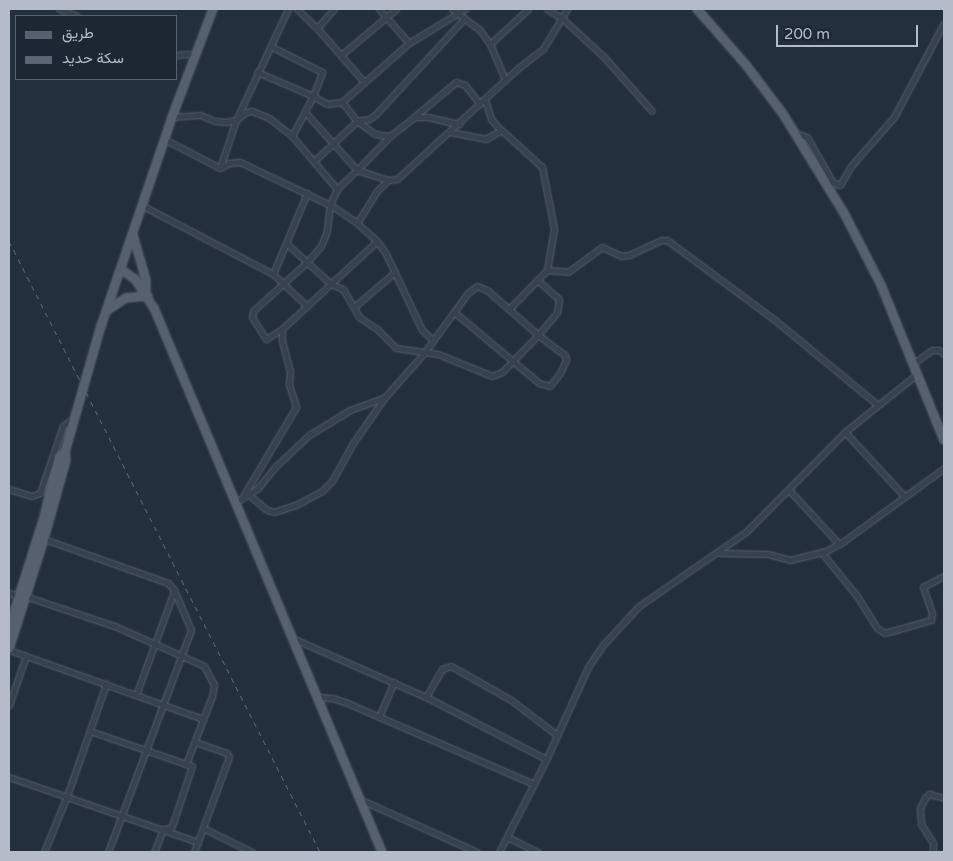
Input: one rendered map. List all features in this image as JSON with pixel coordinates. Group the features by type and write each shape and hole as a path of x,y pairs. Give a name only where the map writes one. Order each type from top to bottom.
{"main road":[{"path":"9,628 10,617 22,596 44,538 66,460 65,452 107,311 164,139 213,9"},
{"path":"697,9 746,65 796,134 865,251 914,363 944,440"},
{"path":"133,234 146,280 147,295"},
{"path":"122,270 132,275 147,295 239,501 292,638 358,799 382,852"},
{"path":"107,311 126,298 147,295"},
{"path":"9,650 59,457 65,452"}],"street":[{"path":"59,9 74,15"},
{"path":"220,168 236,120 288,9"},
{"path":"296,9 317,28 364,82"},
{"path":"317,28 334,9"},
{"path":"380,9 409,43"},
{"path":"341,55 396,9"},
{"path":"257,72 327,104 342,102 409,43 454,11 465,9"},
{"path":"490,44 528,9"},
{"path":"546,9 563,19 604,57 652,111"},
{"path":"305,112 357,170 388,180 397,179 505,80 543,49 563,19 567,9"},
{"path":"454,11 479,29 490,44 505,80"},
{"path":"314,161 357,121 369,119 375,115 464,19"},
{"path":"796,134 806,136 833,183 840,185 851,166 894,116 944,23"},
{"path":"270,46 322,72 313,96 292,136"},
{"path":"178,55 195,56"},
{"path":"377,241 282,329 266,339 252,315 253,310 284,284 321,246 326,236 330,206 337,189 390,136 456,82 465,85 482,102 501,130 542,167 554,229 547,270 509,309"},
{"path":"342,102 357,121 375,134 390,136"},
{"path":"172,117 200,115 214,121 236,120 246,112 252,111 269,118 292,136 337,189"},
{"path":"414,118 428,117 459,124"},
{"path":"450,132 486,139 501,130"},
{"path":"164,139 220,168"},
{"path":"220,168 229,162 240,162 307,194 357,222 377,241 396,272 422,330 433,340"},
{"path":"357,222 377,191 388,180"},
{"path":"273,274 307,194"},
{"path":"143,206 273,274 307,306"},
{"path":"547,270 568,272 602,247 621,256 628,255 661,240 667,240 768,314 878,405"},
{"path":"286,243 331,284 343,289 359,317 377,329 392,346 401,350 441,355 492,376 498,375 556,316 560,301 537,280"},
{"path":"354,307 396,272"},
{"path":"249,495 267,510 274,512 322,491 332,481 356,438 385,397 424,353 433,340 468,293 479,286 483,286 538,335 566,356 564,366 554,382 547,386 542,385 454,312"},
{"path":"239,501 296,407 290,388 290,371 282,342 282,329"},
{"path":"914,363 932,350 939,350 944,354"},
{"path":"500,852 546,759 588,667 603,644 639,606 746,532 845,432 918,373"},
{"path":"239,501 249,495 309,434 350,410 385,397"},
{"path":"9,489 32,496 40,493 63,426 75,417"},
{"path":"845,432 904,496"},
{"path":"718,553 768,554 790,560 822,552 839,544 944,468"},
{"path":"788,490 839,544"},
{"path":"44,538 168,583 174,590 191,630 164,705 120,814 108,852"},
{"path":"822,552 857,596 877,628 885,633 931,620 932,613 923,587 944,576"},
{"path":"136,695 174,590"},
{"path":"9,593 117,627 203,665 214,685 212,696 186,764"},
{"path":"292,638 426,697 546,759"},
{"path":"9,650 203,719"},
{"path":"9,705 26,656"},
{"path":"426,697 440,671 446,666 451,666 517,704 557,735"},
{"path":"379,717 394,682"},
{"path":"44,852 68,796 106,684"},
{"path":"317,698 336,699 534,784"},
{"path":"90,731 192,766 173,823 170,828 162,829"},
{"path":"194,852 229,756 195,742"},
{"path":"9,777 198,842"},
{"path":"933,852 933,844 921,824 920,808 929,794 944,798"},
{"path":"358,799 477,852"},
{"path":"203,828 252,852"},
{"path":"154,852 162,829"},
{"path":"507,837 538,852"}],"railway":[{"path":"9,241 320,852"}]}
